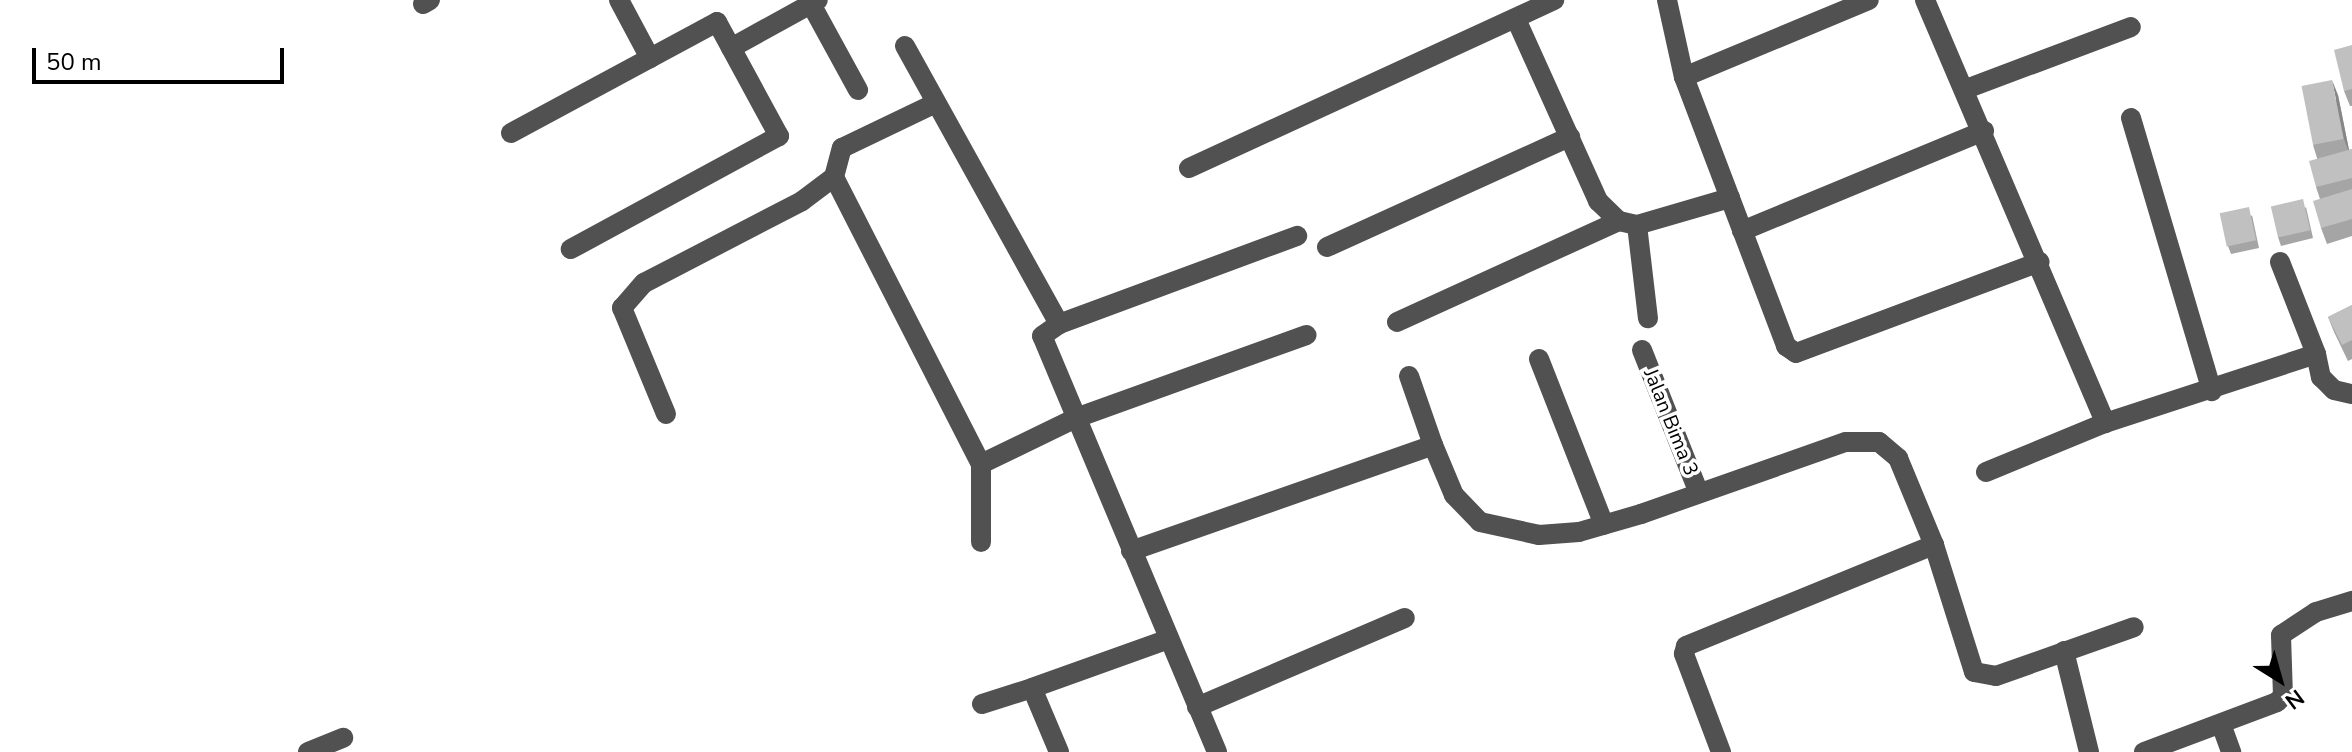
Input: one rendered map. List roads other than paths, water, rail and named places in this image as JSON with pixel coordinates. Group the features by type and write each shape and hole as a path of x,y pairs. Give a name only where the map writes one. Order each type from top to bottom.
{"street":[{"path":"619,0 650,58"},
{"path":"1189,168 1525,10 1554,0"},
{"path":"1667,0 1684,77 1786,346 1796,353 2040,262"},
{"path":"1684,77 1869,0"},
{"path":"1925,0 2040,262 2105,423"},
{"path":"731,48 814,2 858,90"},
{"path":"1525,10 1570,137 1598,201 1628,223 1648,318"},
{"path":"511,133 717,22 779,136 571,249"},
{"path":"1966,89 2131,27"},
{"path":"905,46 1059,324"},
{"path":"666,414 622,308 644,283 802,201 834,177 842,148 936,103"},
{"path":"2131,118 2212,391"},
{"path":"1742,231 1984,131"},
{"path":"1327,247 1570,137"},
{"path":"834,177 981,464 981,542"},
{"path":"1397,322 1628,223 1730,198"},
{"path":"1217,752 1166,640 1042,336 1059,324 1297,236"},
{"path":"2280,262 2316,354 2321,377 2334,390 2352,394"},
{"path":"981,464 1076,418 1306,335"},
{"name":"Jalan Bima 3","path":"1642,350 1699,493"},
{"path":"1986,472 2105,423 2212,391 2316,354"},
{"path":"1539,359 1604,525"},
{"path":"1409,376 1454,495 1480,522 1539,535 1604,525 1846,442 1879,442 1898,458 1934,545 1974,672 1996,676 2134,627"},
{"path":"1131,551 1433,445"},
{"path":"1721,752 1684,654 1686,646 1934,545"},
{"path":"2144,752 2221,724 2283,696 2281,635 2316,612 2352,601"},
{"path":"1197,707 1405,618"},
{"path":"982,704 1166,640"},
{"path":"2064,651 2089,752"},
{"path":"1032,688 1059,752"},
{"path":"2221,724 2231,752"},
{"path":"308,752 343,738"}]}
